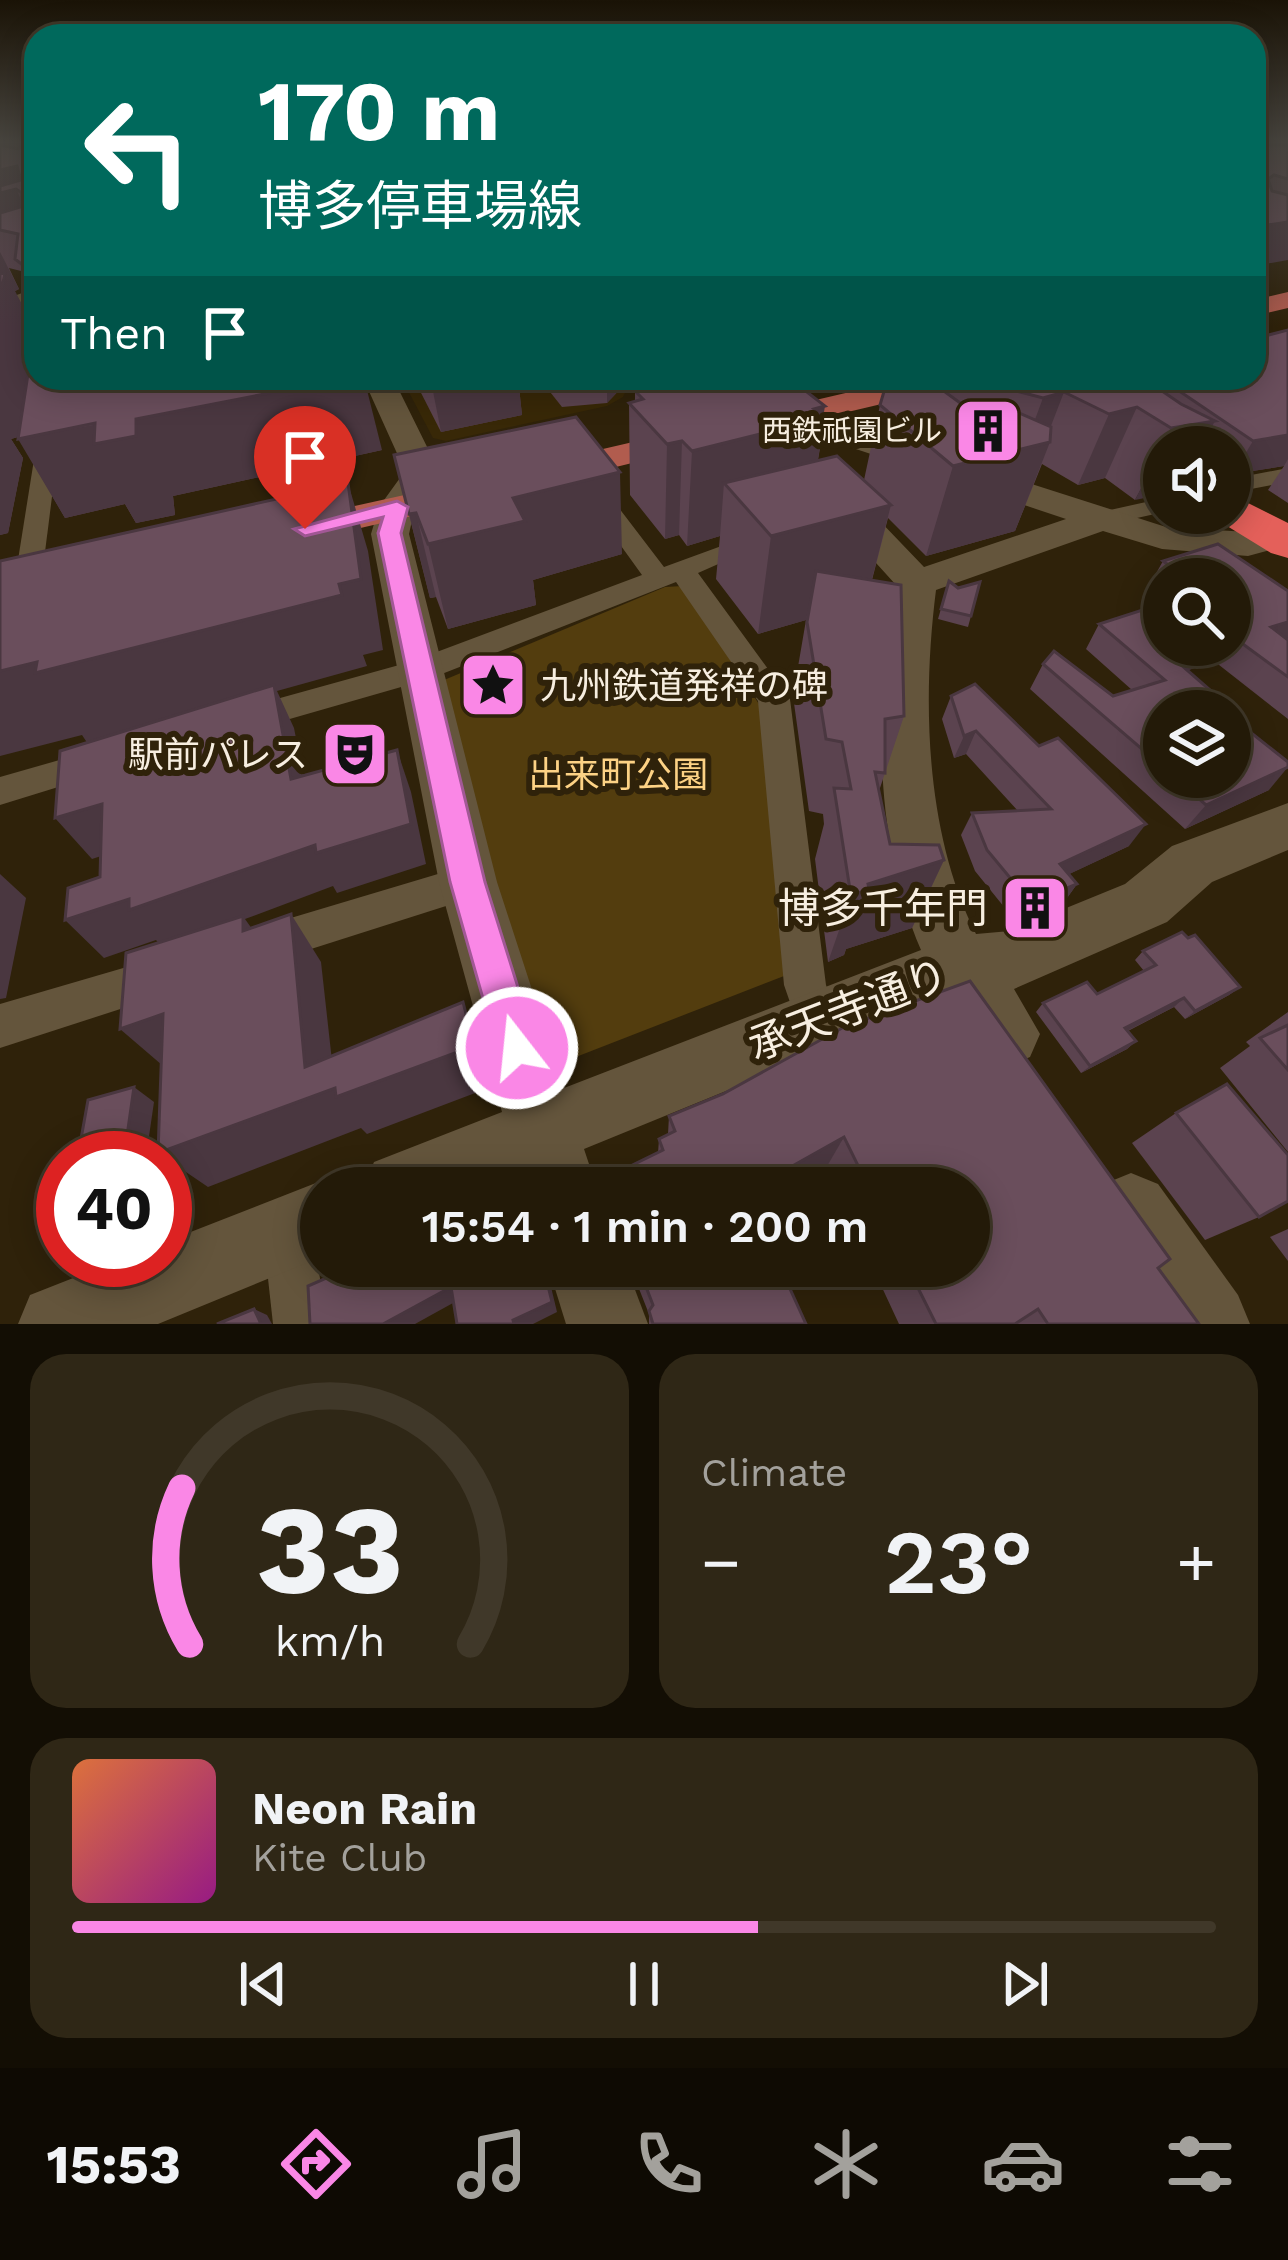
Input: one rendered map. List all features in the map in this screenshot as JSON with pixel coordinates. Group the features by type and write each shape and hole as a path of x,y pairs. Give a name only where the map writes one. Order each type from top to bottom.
{"highway":[{"path":"1251,508 1285,533"}],"main road":[{"path":"260,524 504,469 759,390"},
{"path":"504,469 574,466 899,390"},
{"path":"17,574 70,568"}],"street":[{"path":"17,574 59,440 57,390"},
{"path":"379,390 409,489 390,533 418,671 468,882 551,1160"},
{"path":"734,390 783,417 1188,543 1248,544 1285,533"},
{"path":"783,417 786,441 917,583"},
{"path":"16,448 59,440"},
{"path":"574,466 774,699 805,985 816,1019"},
{"path":"1251,487 1288,475"},
{"path":"917,583 1101,519 1143,510"},
{"path":"212,729 418,671 731,548 856,518"},
{"path":"917,583 906,638 915,812 938,914 959,965 1038,1078"},
{"path":"0,791 124,754"},
{"name":"承天寺通り","path":"513,1167 551,1160 816,1019 959,965 1010,961 1030,953 1146,903 1192,864 1288,826"},
{"path":"0,1026 468,882"},
{"path":"1090,1154 1209,1324"},
{"path":"80,1320 300,1228"},
{"path":"300,1324 302,1287"},
{"path":"594,1287 607,1324"}],"shaded area":[{"path":"408,390 626,390 607,406 446,441 433,438"}],"green space":[{"name":"出来町公園","path":"683,586 764,712 784,976 545,1069 437,683 665,587"}],"building":[{"path":"24,204 24,266 15,259 18,234 0,230 0,213"},
{"path":"1266,204 1288,204 1288,222 1266,225"},
{"path":"1288,330 1288,435 1253,441 1251,426 1231,426 1178,390 1266,390 1266,336"},
{"path":"26,390 285,390 136,419 136,436 94,444 95,423 18,439"},
{"path":"804,390 825,406 814,409 825,418 692,451 682,441 667,444 629,403 643,399 635,391"},
{"path":"884,390 942,390 978,416 1010,409 1051,427 1050,442 953,466 880,405"},
{"path":"1013,390 1161,390 1215,421 1168,426 1137,407 1109,414 1064,392 1043,398"},
{"path":"576,417 620,472 513,498 525,521 428,544 416,513 409,514 394,455"},
{"path":"837,456 891,505 771,536 724,483"},
{"path":"348,483 361,579 339,584 342,595 35,673 37,662 0,671 0,561"},
{"path":"1218,544 1239,558 1173,558"},
{"path":"1251,566 1288,591 1288,622 1271,627 1288,640 1288,677 1251,650"},
{"path":"816,571 901,585 904,716 885,719 885,773 875,772 890,844 939,845 944,860 868,884 869,889 851,896 834,788 851,789 842,742 826,739 807,622"},
{"path":"949,581 958,588 980,582 971,616 941,609"},
{"path":"1143,610 1143,661 1099,624"},
{"path":"1054,651 1113,696 1165,680 1148,666 1182,666 1210,690 1143,690 1143,750 1043,664"},
{"path":"975,684 1039,746 1058,738 1146,824 1060,864 1077,884 1031,903 987,850 972,813 1051,809 976,731 964,736 951,696"},
{"path":"274,685 291,779 397,750 411,824 316,853 315,845 129,910 129,899 65,920 68,888 100,877 102,804 55,818 60,751"},
{"path":"1251,733 1288,762 1288,767 1251,784"},
{"path":"291,914 305,1067 463,1002 474,1046 336,1097 335,1088 192,1141 192,1131 159,1131 163,1014 120,1029 126,953 243,916 243,931"},
{"path":"1182,932 1188,938 1195,935 1240,987 1195,1011 1184,998 1125,1028 1136,1041 1090,1066 1043,1003 1087,982 1097,994 1156,965 1143,951"},
{"path":"970,981 1170,1259 1158,1268 1199,1324 1048,1324 1038,1309 1015,1324 936,1324 918,1287 990,1287 990,1167 859,1167 844,1137 791,1167 628,1167 663,1150 659,1139 675,1131 669,1116 723,1094 844,1027"},
{"path":"1288,1025 1288,1070 1260,1038"},
{"path":"1227,1084 1288,1155 1288,1201 1259,1217 1176,1113"},
{"path":"134,1087 128,1131 82,1131 88,1100"},
{"path":"308,1287 451,1287 383,1324 310,1324"},
{"path":"451,1287 548,1287 552,1302 513,1320 514,1324 457,1324"},
{"path":"646,1287 789,1287 806,1324 653,1324 649,1311 653,1305"},
{"path":"254,1309 261,1324 217,1324"}],"place":[{"name":"西鉄祇園ビル","path":"988,431"},
{"name":"九州鉄道発祥の碑","path":"493,685"},
{"name":"駅前パレス","path":"355,754"},
{"name":"博多千年門","path":"1035,908"}],"route":[{"path":"305,529 397,507 390,533 421,681 468,882 517,1048"}]}
